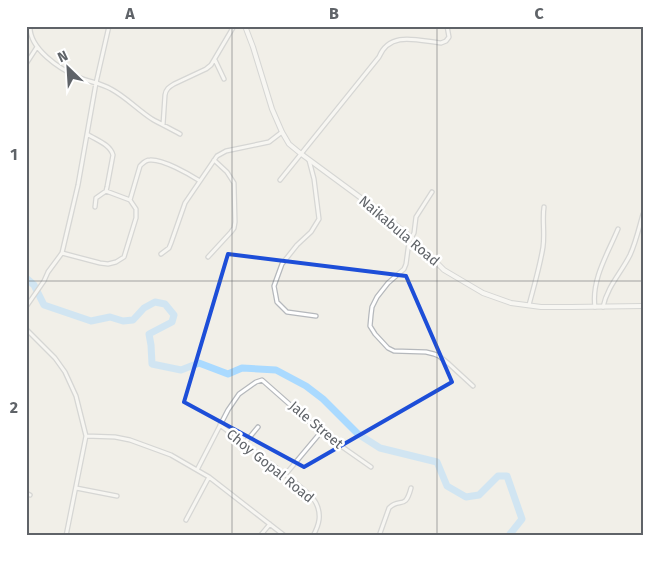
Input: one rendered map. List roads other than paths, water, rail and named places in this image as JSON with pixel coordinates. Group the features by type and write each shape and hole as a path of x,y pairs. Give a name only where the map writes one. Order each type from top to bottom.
{"street":[{"path":"30,26 30,35 37,47 51,61 83,79 104,85 113,90 151,118 180,134"},
{"path":"26,307 62,253 78,185 96,83 109,26"},
{"path":"163,125 165,95 169,87 211,65 234,26"},
{"name":"Naikabula Road","path":"245,26 272,109 282,132 290,144 412,238 444,270 483,293 511,303 542,307 643,306"},
{"path":"280,180 390,42 398,39 441,43 449,37 447,26"},
{"path":"26,64 37,47"},
{"path":"215,59 224,79"},
{"path":"161,254 169,248 185,203 220,153 269,142 282,132"},
{"path":"87,134 108,147 112,152 106,190 96,198 95,207"},
{"path":"130,200 140,166 147,160 179,169 200,181"},
{"path":"208,257 231,232 235,222 234,182 227,172 214,160"},
{"path":"309,160 314,178 318,219 311,232 297,245 282,264 274,286 277,302 286,312 316,316"},
{"path":"62,253 100,263 112,264 124,256 136,218 136,209 130,200 106,190"},
{"path":"432,192 416,217 414,233 409,242 404,269 381,291 371,314 370,326 388,348 394,351 426,352 440,356 473,386"},
{"path":"529,305 538,275 543,246 544,207"},
{"path":"603,307 609,289 631,253 643,214"},
{"path":"595,307 596,283 618,229"},
{"path":"26,329 65,372 76,396 86,436 66,536"},
{"name":"Jale Street","path":"220,425 239,394 262,380 321,432 371,467"},
{"path":"197,470 220,425"},
{"name":"Choy Gopal Road","path":"220,425 311,496 319,510 319,526 313,536"},
{"path":"244,444 258,427"},
{"path":"285,475 321,432"},
{"path":"86,436 115,437 130,440 171,455 209,477 285,536"},
{"path":"186,520 209,477"},
{"path":"76,488 117,496"},
{"path":"379,536 389,508 391,505 405,502 409,498 411,488"},
{"path":"260,536 270,524"}],"waterway":[{"path":"26,278 34,285 44,305 91,321 110,317 123,321 133,320 144,308 155,302 165,304 174,315 172,322 149,334 152,364 181,370 199,363 228,374 242,368 276,370 306,386 323,399 358,434 380,448 437,462 447,486 466,497 479,495 498,476 507,476 522,519 510,534 512,536"}]}
